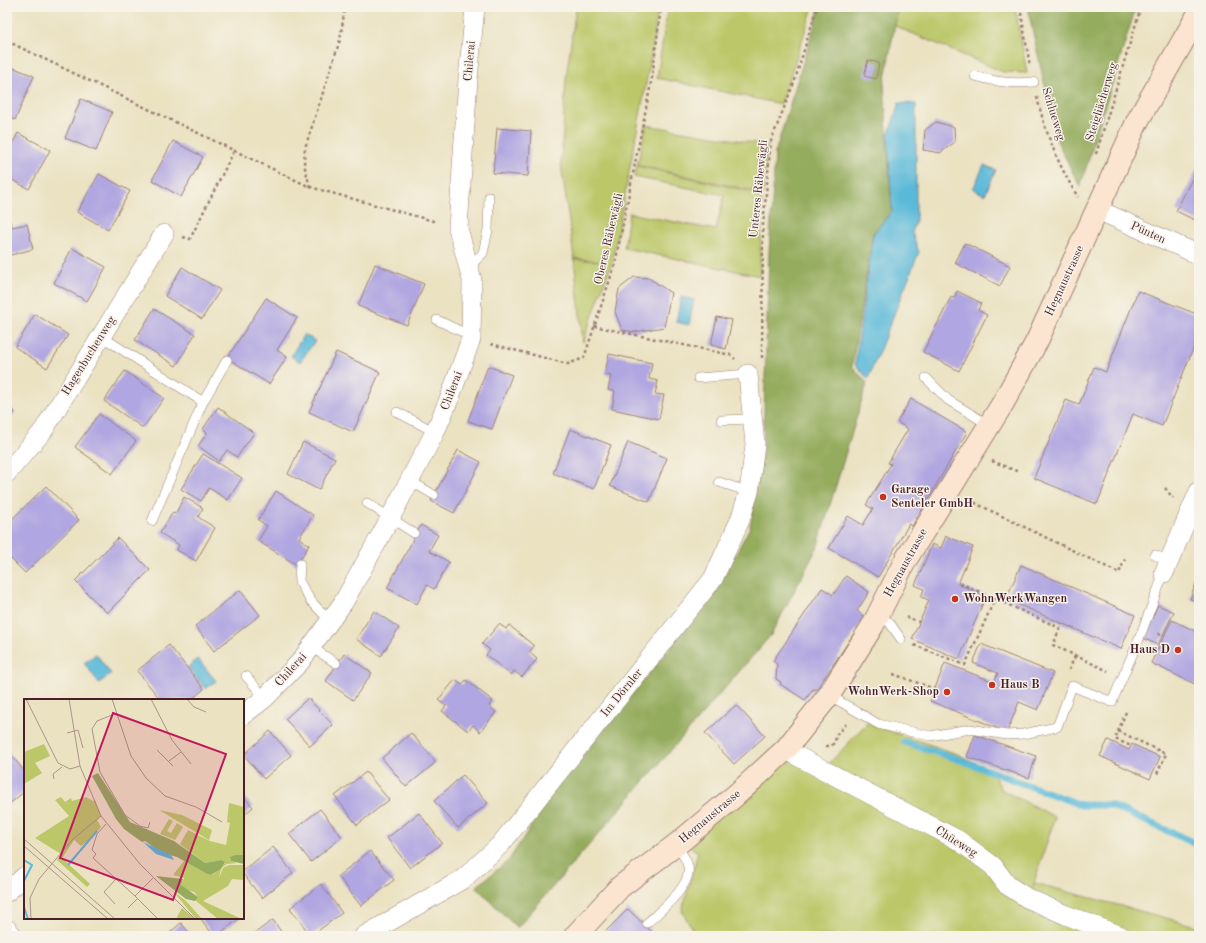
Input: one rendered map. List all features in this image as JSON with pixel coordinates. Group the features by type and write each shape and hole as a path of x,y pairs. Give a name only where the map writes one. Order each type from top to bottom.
{"street":[{"name":"Chilerai","path":"244,714 265,698 300,662 343,603 435,432 450,397 471,337 472,280 458,228 468,79 475,7"},
{"name":"Hegnaustrasse","path":"576,936 620,887 676,845 736,795 786,749 829,695 877,617 905,561 990,425 1037,341 1138,120 1199,13"},
{"name":"Pünten","path":"1098,210 1199,255"},
{"name":"Hagenbuchenweg","path":"7,473 43,431 164,234"},
{"name":"Im Dörnler","path":"364,936 463,879 500,845 713,579 740,520 749,492 755,444 748,374"},
{"path":"1163,563 1199,491"},
{"name":"Chüeweg","path":"786,749 958,840 993,866 1008,885 1027,898 1066,916 1121,936"},
{"path":"7,892 24,877"},
{"path":"7,929 13,936"}],"lane":[{"path":"975,76 994,82 1018,84 1034,82"},
{"path":"469,267 483,253 488,230 489,197"},
{"path":"437,320 471,337"},
{"path":"102,336 203,402"},
{"path":"152,521 203,402 227,360"},
{"path":"698,378 748,374"},
{"path":"926,378 948,400 990,425"},
{"path":"397,412 435,432"},
{"path":"721,420 752,419"},
{"path":"410,480 434,495"},
{"path":"719,482 749,492"},
{"path":"368,503 414,533"},
{"path":"829,695 878,724 930,736 970,729 1007,735 1023,734 1057,727 1072,686 1112,702 1139,639 1163,563"},
{"path":"300,564 299,582 310,600 330,621"},
{"path":"877,617 889,622 901,639"},
{"path":"311,647 336,663"},
{"path":"246,676 265,698"},
{"path":"647,923 675,896 686,881 688,867 676,845"}],"path":[{"path":"310,187 304,164 305,148 340,40 345,7"},
{"name":"Oberes Räbewägli","path":"471,337 568,364 584,358 615,264 652,78 661,7"},
{"name":"Unteres Räbewägli","path":"748,374 762,364 763,225 771,141 795,80 816,7"},
{"name":"Schlueweg","path":"1020,7 1027,53 1038,102 1053,147 1066,178 1081,202 1098,210"},
{"name":"Steigliächerweg","path":"1095,157 1141,7"},
{"path":"7,41 310,187 458,228"},
{"path":"164,234 190,239 234,150"},
{"path":"594,326 731,355 748,374"},
{"path":"991,461 1019,472"},
{"path":"967,499 1119,572 1125,559"},
{"path":"961,586 962,584 1060,628"},
{"path":"901,639 965,665 995,599"},
{"path":"1062,624 1053,645 1122,678"},
{"path":"893,674 935,689"},
{"path":"821,744 831,746 835,742 836,735 857,712"},
{"path":"1118,731 1166,754 1156,776"}],"green space":[{"path":"576,7 658,7 652,52 612,262 583,342 574,259 598,261 574,258 561,163 566,78"},
{"path":"668,7 813,7 781,104 657,78"},
{"path":"820,7 898,7 884,84 892,211 873,233 852,366 867,383 817,548 771,635 517,928 476,887 509,860 551,795 718,588 750,527 763,447 769,253 775,153"},
{"path":"898,7 1015,7 1027,73 1003,72 895,26"},
{"path":"1029,7 1136,7 1080,187 1057,141 1029,14"},
{"path":"646,125 767,145 763,193 637,165"},
{"path":"637,166 762,194 760,276 624,248 629,213 716,230 724,195 634,177"},
{"path":"867,723 957,754 991,770 1002,790 1055,817 1032,889 1035,883 1196,926 1199,919 1199,936 696,936 682,911 698,852 681,841 736,795 786,749 958,840 1027,898 1034,916 1028,898 1031,891 1010,876 994,860 958,835 826,767"}],"water":[{"path":"899,103 916,104 916,220 912,233 919,252 868,379 855,364 873,234 892,211 888,136"},
{"path":"984,165 996,170 985,195 973,189"},
{"path":"681,297 694,300 689,325 676,322"},
{"path":"304,334 315,341 300,362 291,356"},
{"path":"96,654 111,674 99,683 84,663"},
{"path":"198,659 216,681 206,689 188,667"}],"building":[{"path":"868,60 879,63 876,79 864,76"},
{"path":"7,65 34,76 15,120 7,116"},
{"path":"81,99 112,112 96,151 65,138"},
{"path":"936,122 954,127 955,142 940,153 923,150 925,130"},
{"path":"497,128 531,131 528,176 493,173"},
{"path":"18,133 50,150 29,189 7,177 7,154"},
{"path":"173,141 203,157 181,197 152,180"},
{"path":"1199,165 1199,222 1176,211"},
{"path":"99,174 130,191 108,230 77,212"},
{"path":"7,214 12,227 27,224 33,249 7,256"},
{"path":"965,243 1010,266 1000,286 955,263"},
{"path":"72,248 106,267 87,301 54,283"},
{"path":"375,264 424,284 407,325 358,306"},
{"path":"182,267 220,290 202,319 165,296"},
{"path":"634,277 649,278 671,293 664,327 635,332 622,330 615,312 619,289"},
{"path":"957,291 981,303 978,310 987,315 959,371 923,352 951,297 954,298"},
{"path":"1138,291 1199,315 1199,334 1162,426 1133,414 1097,504 1034,478 1066,400 1079,405 1094,367 1106,372"},
{"path":"266,298 297,318 277,350 287,357 269,384 227,358"},
{"path":"154,309 195,334 176,366 135,340"},
{"path":"35,314 68,335 47,368 15,347"},
{"path":"717,317 732,320 726,349 711,345"},
{"path":"336,352 380,372 353,432 309,412"},
{"path":"609,354 652,363 649,379 658,381 655,394 664,395 659,419 612,409 615,391 608,390 611,376 605,374"},
{"path":"488,366 512,375 492,429 468,421"},
{"path":"125,371 164,398 143,428 104,401"},
{"path":"911,399 967,432 912,526 909,524 878,577 829,548 848,516 863,525 873,509 866,505 891,464 888,463 908,429 897,422"},
{"path":"7,405 15,412 7,423"},
{"path":"218,407 254,433 237,457 227,450 219,461 198,446 207,433 203,429"},
{"path":"99,414 136,441 112,474 75,447"},
{"path":"570,429 611,445 594,489 553,473"},
{"path":"303,442 335,458 319,490 288,474"},
{"path":"628,442 667,458 649,502 610,486"},
{"path":"458,450 481,462 454,513 431,501"},
{"path":"203,454 242,478 228,500 209,488 201,501 181,489"},
{"path":"46,486 79,520 25,573 7,555 7,524"},
{"path":"276,491 313,515 299,538 309,545 297,565 258,541 267,526 258,520"},
{"path":"184,497 203,508 198,517 215,528 196,561 177,550 179,545 160,533 173,512 176,513"},
{"path":"421,525 438,535 429,551 449,562 434,589 427,585 417,604 387,588"},
{"name":"WohnWerkWangen","path":"946,536 973,547 958,584 986,596 959,659 912,639 929,600 921,597 924,589 915,585 932,544 941,548"},
{"path":"118,538 150,570 107,613 75,581"},
{"path":"1021,565 1135,615 1121,649 1006,599"},
{"path":"1199,575 1199,602 1190,599"},
{"path":"846,576 869,592 857,611 865,617 816,690 813,689 805,700 780,684 781,682 776,679 777,664 773,661 822,588 833,595"},
{"path":"240,590 260,615 214,651 195,626"},
{"path":"1158,605 1174,612 1158,645 1143,638"},
{"path":"374,611 399,628 381,656 356,639"},
{"name":"Haus D","path":"1172,620 1199,633 1199,686 1151,663"},
{"path":"499,624 506,629 509,625 534,646 529,652 537,659 522,677 514,671 511,675 486,655 490,650 482,644"},
{"name":"Haus B","path":"981,644 1053,673 1038,710 1019,702 1007,732 930,701 945,663 994,682 998,673 973,663"},
{"path":"169,645 204,689 192,699 160,699 137,671"},
{"path":"344,654 372,673 353,700 326,681"},
{"path":"455,680 462,685 466,680 493,701 489,706 496,712 480,732 473,725 468,731 442,711 446,706 438,700"},
{"path":"308,698 333,725 310,746 285,719"},
{"path":"736,705 765,736 734,764 705,733"},
{"path":"270,731 291,755 264,779 244,755"},
{"path":"411,733 436,762 406,787 382,758"},
{"path":"975,735 1036,756 1029,778 967,757"},
{"path":"1108,740 1129,750 1132,744 1160,757 1150,779 1100,756"},
{"path":"8,751 24,771 24,792 7,806"},
{"path":"366,772 389,800 357,825 335,796"},
{"path":"463,775 488,803 458,828 434,801"},
{"path":"244,797 253,807 244,815"},
{"path":"320,809 342,837 311,862 289,834"},
{"path":"419,813 442,843 410,868 387,838"},
{"path":"273,847 293,873 262,898 244,875 244,870"},
{"path":"370,851 394,880 361,906 338,876"},
{"path":"321,884 342,913 311,936 290,908"},
{"path":"628,909 656,936 601,936"},
{"path":"201,919 239,919 216,936 214,936"},
{"path":"273,920 284,936 251,936"},
{"path":"181,923 192,936 166,936"}],"waterway":[{"path":"904,742 963,761 1081,805 1110,805 1199,845"}],"place":[{"name":"Garage Senteler GmbH","path":"883,497"},
{"name":"WohnWerkWangen","path":"955,599"},
{"name":"Haus D","path":"1178,650"},
{"name":"Haus B","path":"992,685"},
{"name":"WohnWerk-Shop","path":"947,692"}]}
